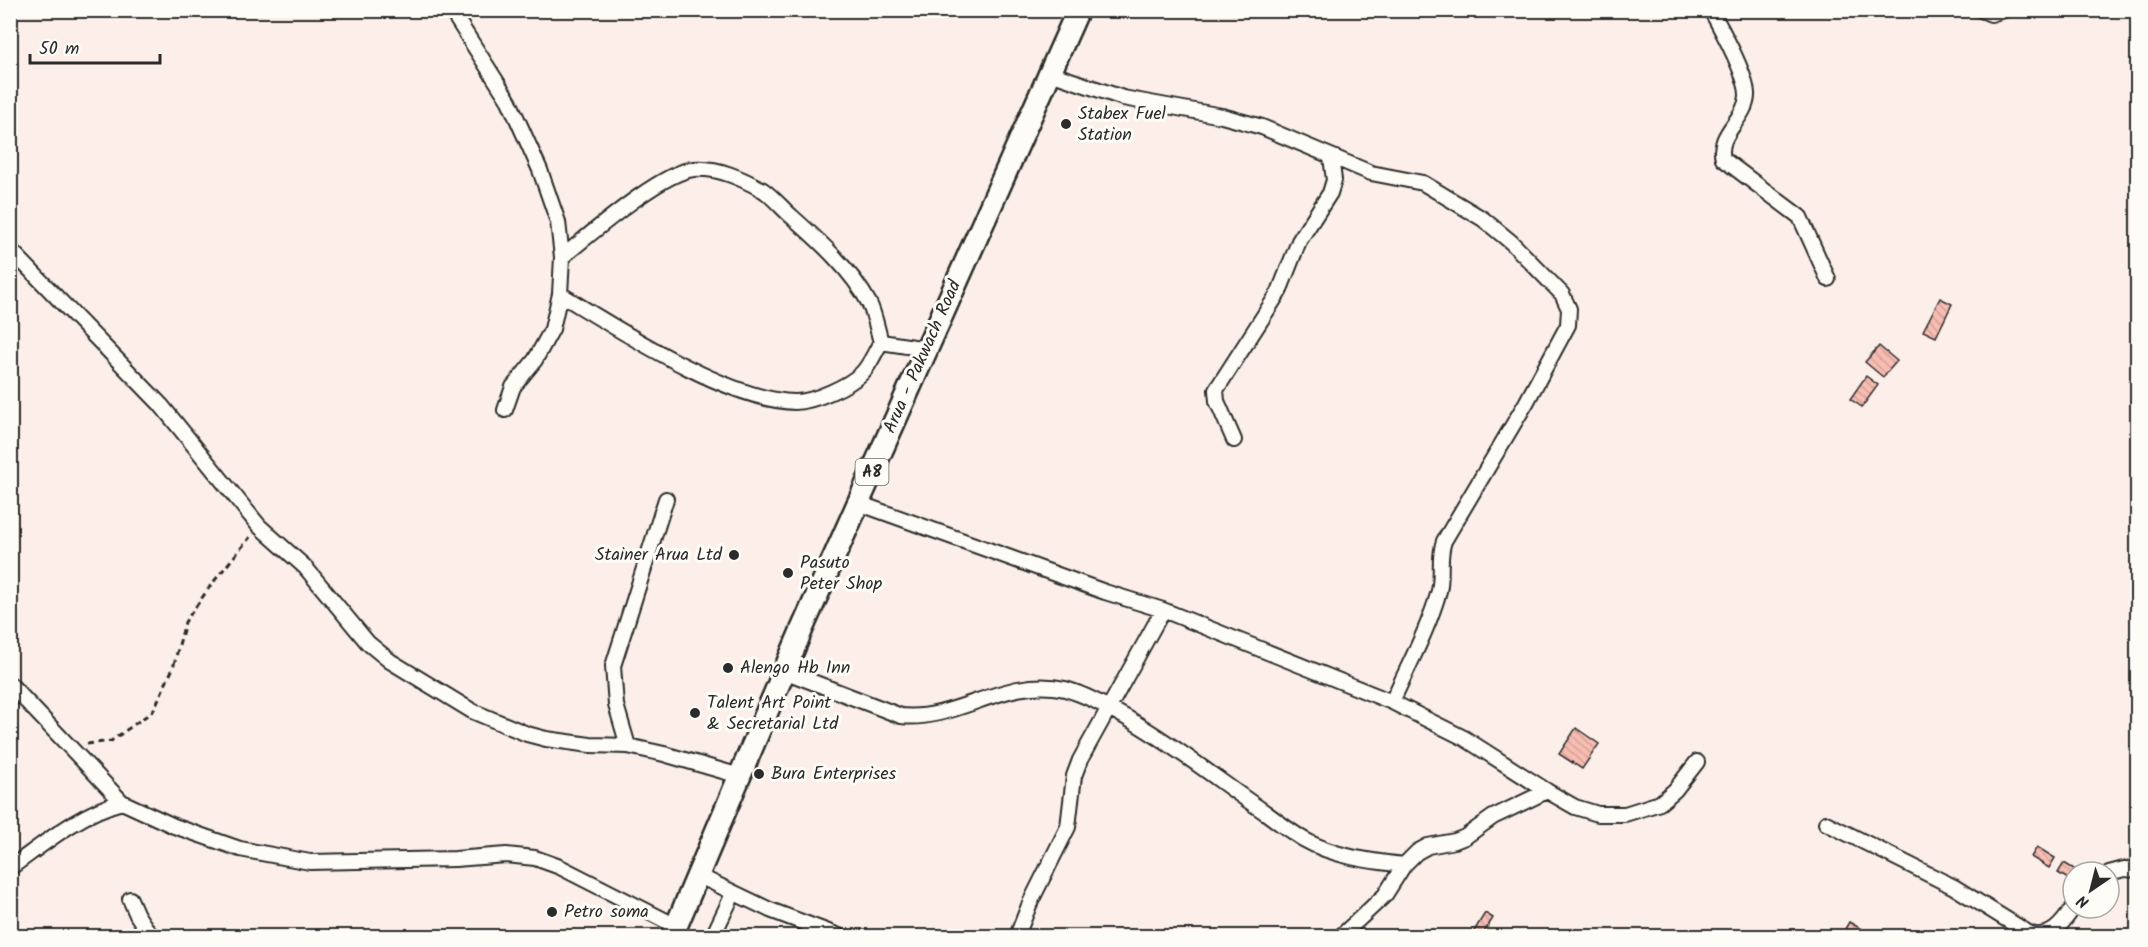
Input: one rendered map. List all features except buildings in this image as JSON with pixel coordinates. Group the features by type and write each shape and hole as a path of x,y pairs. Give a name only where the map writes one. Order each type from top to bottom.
{"main road":[{"name":"Arua - Pakwach Road","path":"674,931 784,671 1078,10"}],"street":[{"path":"451,10 509,100 550,196 558,222 562,257 560,294 552,329 543,347 513,387 505,410"},
{"path":"1711,10 1744,81 1747,96 1742,110 1722,142 1723,159 1800,217 1828,279"},
{"path":"1981,10 1989,14 2004,10"},
{"path":"1050,73 1123,98 1222,116 1263,127 1371,173 1423,183 1483,219 1511,242 1562,294 1569,309 1568,325 1444,541 1438,593 1392,702"},
{"path":"1234,440 1217,401 1216,390 1279,292 1299,241 1330,193 1334,180 1331,157"},
{"path":"560,294 682,364 743,392 778,400 797,402 823,395 843,386 861,374 881,342 869,304 828,251 765,192 740,178 718,171 693,169 679,173 626,206 562,257"},
{"path":"10,249 161,405 259,526 304,567 369,643 390,661 472,711 527,734 590,745 628,746 740,776"},
{"path":"881,342 927,349"},
{"path":"628,746 616,705 613,666 666,499"},
{"path":"858,503 1105,592 1164,610 1392,702 1464,738 1575,807 1598,814 1625,813 1660,803 1675,790 1697,762"},
{"path":"1017,936 1030,903 1068,827 1077,768 1087,746 1164,610"},
{"path":"784,671 901,716 911,717 932,715 975,700 1029,687 1050,686 1066,690 1110,708 1161,737 1304,839 1341,855 1404,865"},
{"path":"10,684 122,802 174,825 240,849 310,862 455,859 506,855 535,858 560,867 674,931"},
{"path":"1341,936 1385,895 1404,865 1417,852 1428,846 1465,837 1492,817 1547,791"},
{"path":"10,868 57,834 96,810 122,802"},
{"path":"1826,823 1954,887 2030,934 2037,936 2051,932 2065,920"},
{"path":"2121,870 2138,870"},
{"path":"698,875 733,894 839,936"},
{"path":"713,936 733,894"},
{"path":"130,899 136,915 151,936"}],"path":[{"path":"69,746 111,741 153,711 173,668 185,622 211,585 259,526"}],"place":[{"name":"Stabex Fuel Station","path":"1066,124"},
{"name":"Stainer Arua Ltd","path":"734,555"},
{"name":"Pasuto Peter Shop","path":"788,573"},
{"name":"Alengo Hb Inn","path":"728,668"},
{"name":"Talent Art Point & Secretarial Ltd","path":"695,713"},
{"name":"Bura Enterprises","path":"759,774"},
{"name":"Petro soma","path":"552,912"}]}
